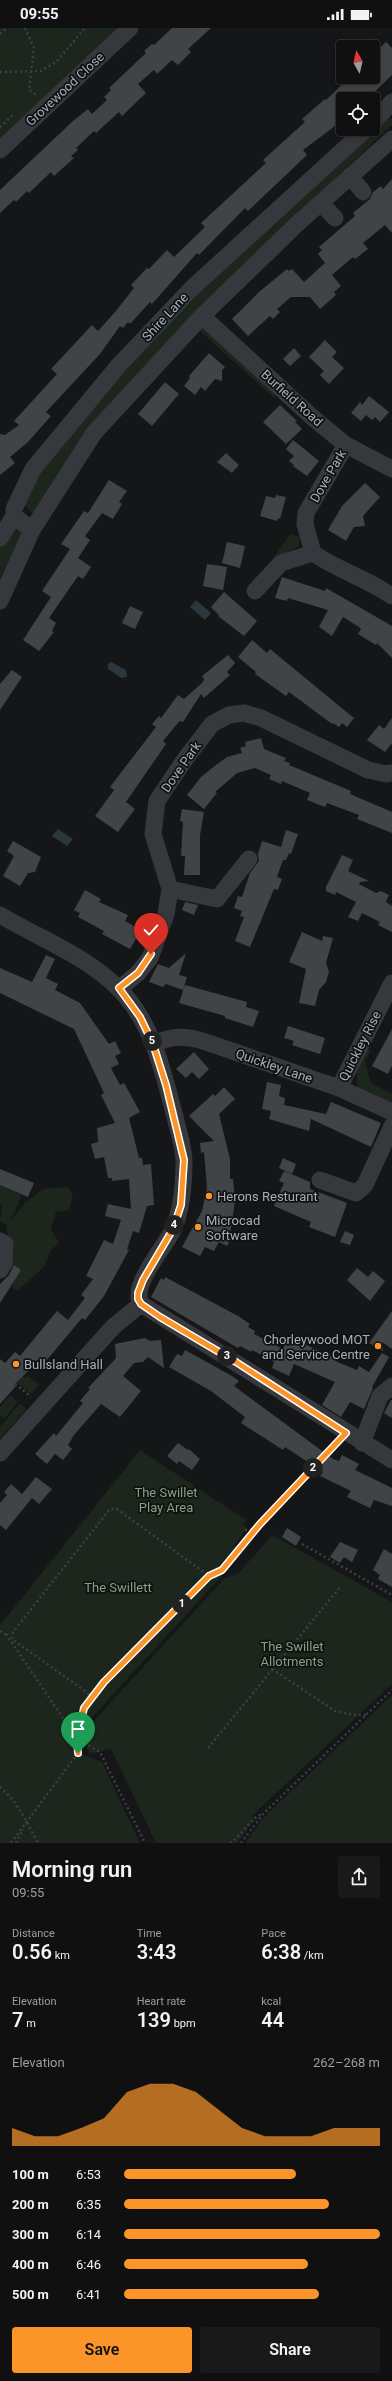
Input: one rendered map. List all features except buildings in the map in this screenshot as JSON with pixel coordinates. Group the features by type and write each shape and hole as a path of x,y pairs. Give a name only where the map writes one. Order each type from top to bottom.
{"street":[{"name":"Grovewood Close","path":"0,150 130,28"},
{"path":"380,115 391,105"},
{"name":"Shire Lane","path":"0,538 14,516 14,509 33,469 119,365 191,289 358,136"},
{"name":"Shire Lane","path":"0,601 32,530 94,433 202,316 321,203 392,139"},
{"path":"350,176 363,192"},
{"path":"321,203 335,218"},
{"name":"Burfield Road","path":"202,316 312,417 346,445 392,469"},
{"name":"Dove Park","path":"313,553 305,524 306,513 346,445"},
{"path":"14,516 32,530"},
{"path":"255,591 281,563 313,553 331,565 358,577 392,596"},
{"name":"Dove Park","path":"119,988 138,973 150,958 166,914 170,889 153,834 157,801 183,762 212,724 229,715 244,713 261,718 368,770 386,774 392,773"},
{"path":"170,889 217,899 249,859"},
{"path":"0,915 90,966 119,988 140,1017 153,1044 166,1085 184,1160 181,1205 173,1229 141,1285 138,1293 141,1304 362,1443 392,1460"},
{"name":"Quickley Rise","path":"338,1088 392,983"},
{"name":"Quickley Lane","path":"153,1044 171,1037 185,1036 338,1088 392,1112"},
{"path":"320,1180 356,1193 365,1185 392,1126"},
{"path":"0,1270 4,1263 3,1242"},
{"path":"0,1453 113,1327 141,1304"},
{"path":"362,1443 380,1396 392,1386"}],"path":[{"path":"0,34 7,28"},
{"path":"25,28 34,48 29,90 48,104"},
{"path":"0,72 41,71 56,62 85,28"},
{"path":"207,1345 226,1311"},
{"path":"0,1371 42,1407"},
{"path":"245,1530 255,1529 346,1433"},
{"path":"12,1639 13,1632 110,1509 117,1509 209,1576"},
{"path":"11,1843 78,1753 77,1739 84,1708 104,1682 209,1576 222,1570 260,1524"},
{"path":"302,1544 392,1595"},
{"path":"208,1748 341,1586"},
{"path":"0,1631 89,1694 94,1695"},
{"path":"6,1634 77,1739 100,1752 145,1843"},
{"path":"272,1669 335,1712 354,1715 368,1714"},
{"path":"241,1843 262,1814 392,1690"},
{"path":"0,1788 27,1822 38,1843"},
{"path":"230,1843 237,1839 256,1816 262,1814"},
{"path":"16,1843 27,1822"}],"green space":[{"path":"0,28 124,28 0,144"},
{"path":"387,114 392,119 392,125 293,218 33,514 22,502 39,471 85,414 196,290 363,136 380,136 380,120"},
{"path":"202,327 278,393 274,398 199,330"},
{"path":"14,523 24,529 0,578 0,537"},
{"path":"290,534 300,537 298,547 273,559"},
{"path":"366,1049 371,1050 365,1061 371,1083 392,1094 392,1105 357,1087 357,1067"},
{"path":"0,1185 20,1194 21,1197 10,1222 25,1203 43,1189 67,1187 73,1194 69,1210 56,1212 51,1229 59,1243 51,1250 44,1267 17,1291 13,1288 9,1243 6,1228 8,1225 0,1221 2,1205 0,1204"},
{"path":"1,1368 18,1371 26,1378 28,1376 39,1385 30,1394"},
{"path":"10,1395 18,1402 4,1419 0,1415 0,1407"},
{"path":"20,1403 27,1409 0,1439 0,1427"},
{"path":"140,1450 246,1520 243,1524 247,1528 234,1546 252,1543 85,1725 76,1752 102,1762 140,1843 0,1843 0,1625"},
{"name":"The Swillet Allotments","path":"272,1535 392,1602 392,1684 252,1816 255,1819 237,1843 156,1843 111,1749 89,1754 84,1739 88,1727 225,1578 238,1574"},
{"path":"392,1695 392,1843 245,1843 264,1817"}],"shaded area":[{"path":"196,600 211,613 205,620 190,607"},
{"path":"111,662 126,670 127,677 121,678 108,669 108,664"},
{"path":"58,829 73,839 67,846 52,836"}],"place":[{"name":"Herons Resturant","path":"209,1196"},
{"name":"Microcad Software","path":"198,1227"},
{"name":"Chorleywood MOT and Service Centre","path":"378,1346"},
{"name":"Bullsland Hall","path":"16,1364"}],"route":[{"path":"78,1753 77,1739 84,1708 104,1682 209,1576 222,1570 260,1524 346,1433 236,1362 160,1317 141,1304 138,1299 138,1293 143,1280 173,1229 181,1205 184,1160 166,1085 153,1044 140,1017 119,988 138,973 150,958 151,954"}],"park label":[{"name":"The Swillet Play Area","path":"166,1500"},
{"name":"The Swillett","path":"118,1587"}]}
